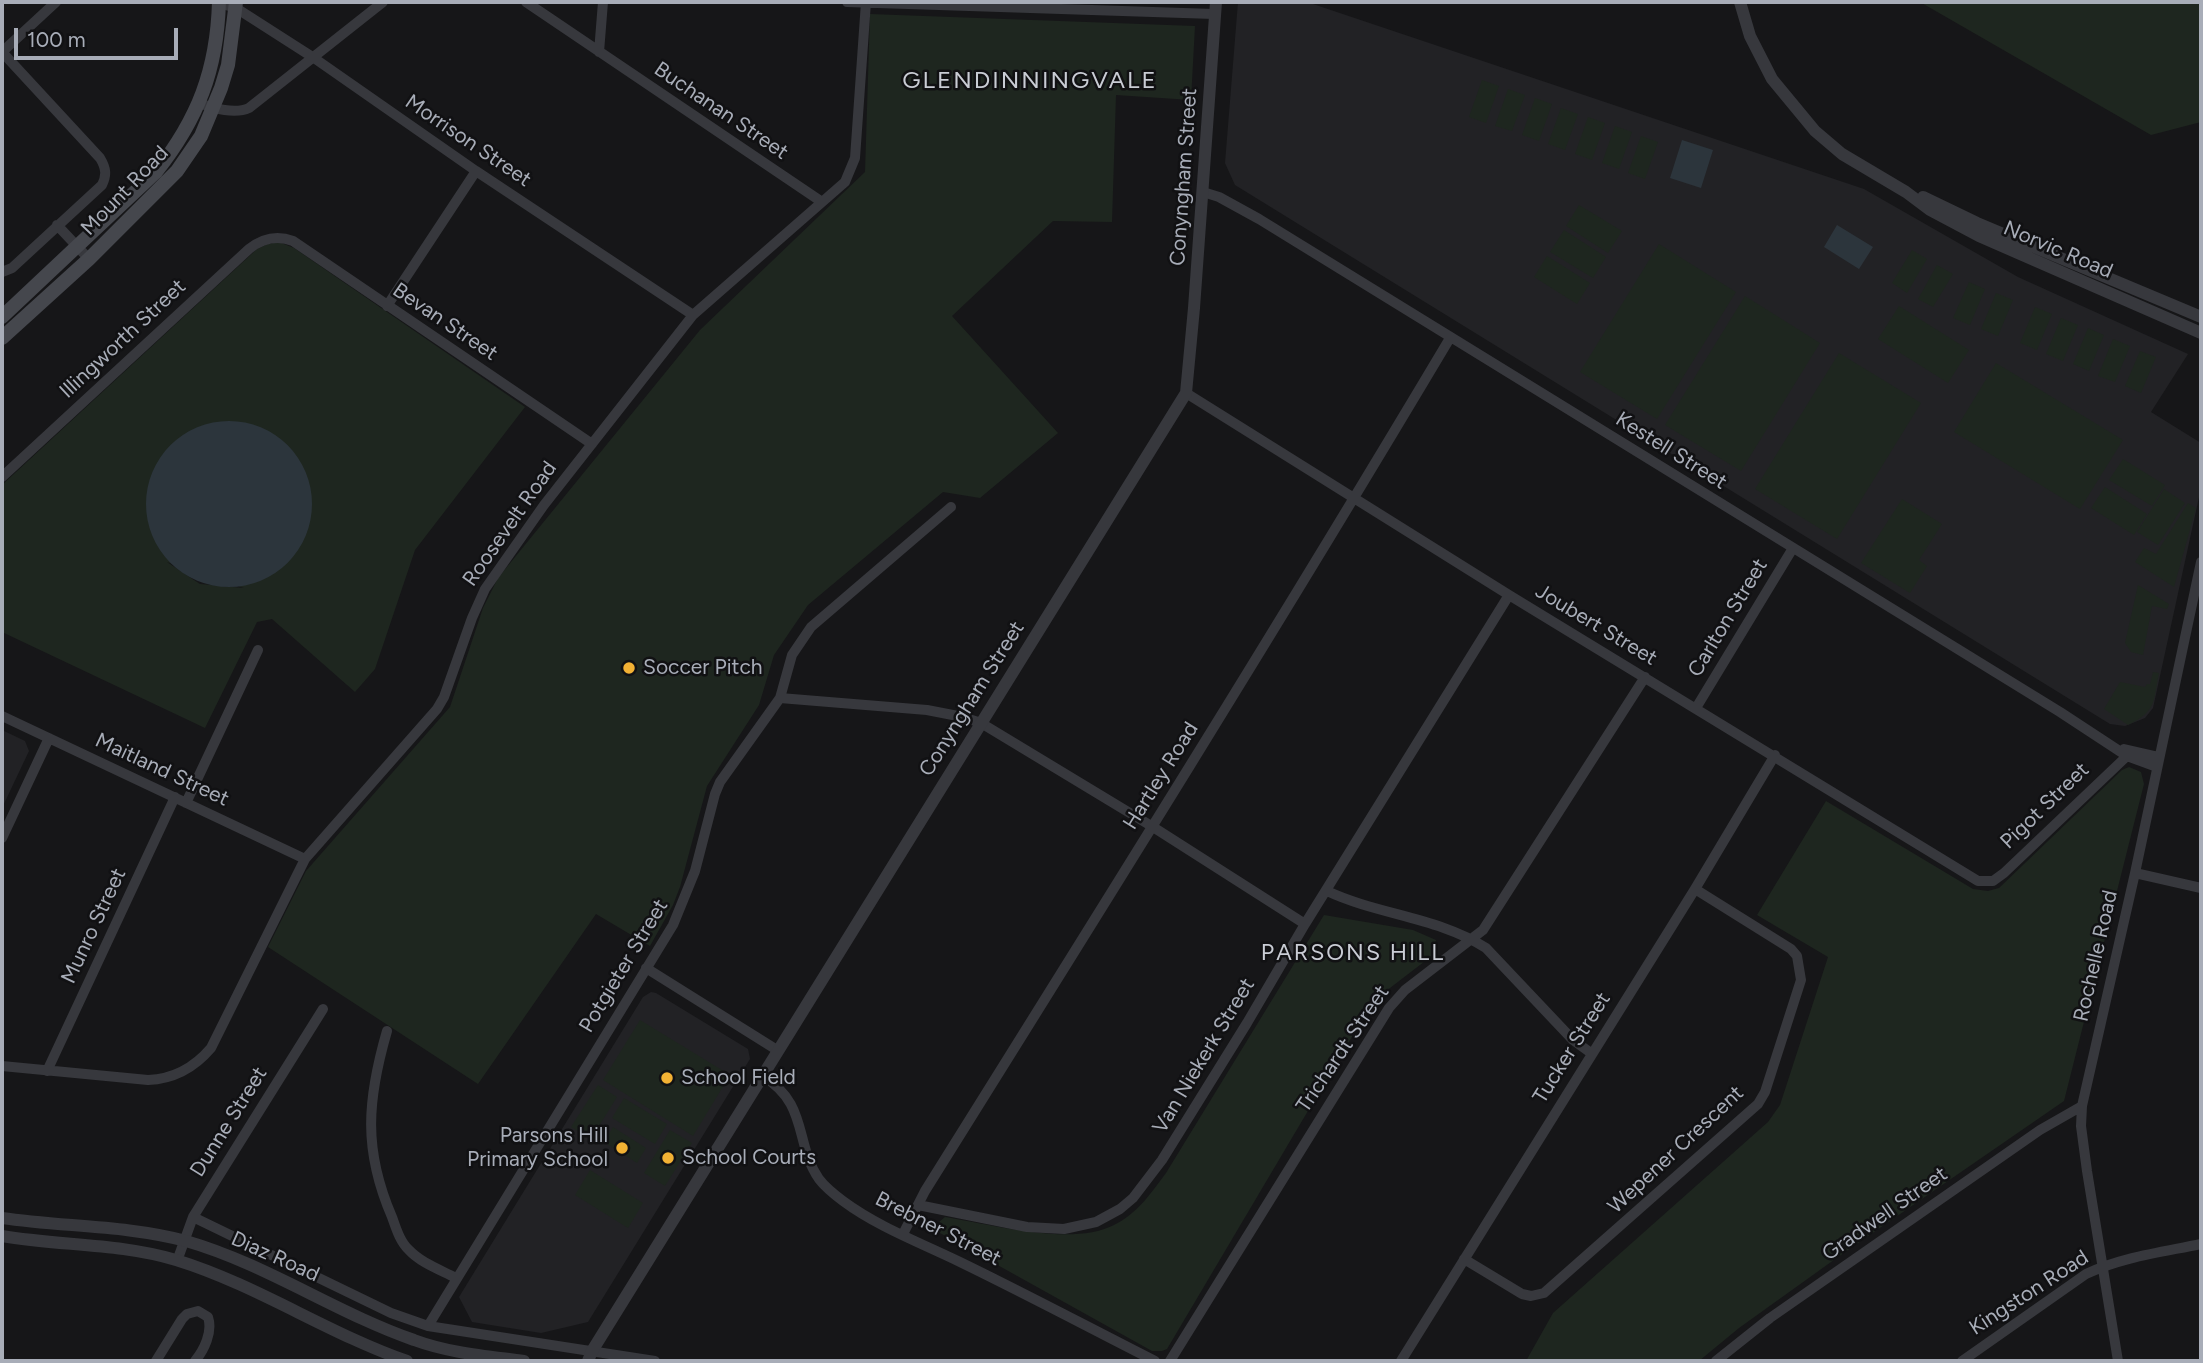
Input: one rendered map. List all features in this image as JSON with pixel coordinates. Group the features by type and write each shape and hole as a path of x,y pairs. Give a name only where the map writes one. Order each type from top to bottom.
{"main road":[{"name":"Mount Road","path":"2,338 89,259 177,171 201,136 219,3"},
{"name":"Mount Road","path":"2,317 156,172 175,148 206,106 228,65 236,5"}],"street":[{"path":"2,272 12,268 102,185 105,178 104,165 100,158 2,52 56,2"},
{"path":"206,106 243,111 249,108 383,2"},
{"name":"Buchanan Street","path":"526,2 822,202"},
{"path":"599,52 603,2"},
{"path":"847,2 1215,8"},
{"name":"Roosevelt Road","path":"2,1066 162,1080 183,1072 203,1058 216,1038 305,859 437,709 444,697 471,618 485,589 526,530 693,315 845,182 855,158 865,2"},
{"name":"Norvic Road","path":"1740,2 1758,54 1772,79 1793,107 1842,154 1906,192 1930,210 1979,236 2201,333"},
{"name":"Morrison Street","path":"219,3 236,5 476,171 693,315"},
{"name":"Conyngham Street","path":"590,1356 1186,393 1215,8"},
{"path":"387,306 476,171"},
{"name":"Kestell Street","path":"1203,192 1219,197 1259,219 2117,748 2158,762"},
{"name":"Norvic Road","path":"1906,192 2201,317"},
{"path":"58,225 89,259"},
{"name":"Bevan Street","path":"275,237 293,241 592,444"},
{"name":"Illingworth Street","path":"2,477 249,249 264,239 275,237"},
{"name":"Hartley Road","path":"903,1234 1005,1060 1153,827 1356,497 1450,338"},
{"name":"Joubert Street","path":"1186,393 1509,595 1974,879 1988,882"},
{"name":"Potgieter Street","path":"428,1326 673,925 689,889 720,782 780,698 792,655 811,627 951,507"},
{"name":"Carlton Street","path":"1696,708 1793,548"},
{"name":"Rochelle Road","path":"2118,1361 2081,1126 2082,1106 2136,873 2201,562"},
{"name":"Van Niekerk Street","path":"918,1205 941,1212 1046,1230 1080,1227 1096,1222 1120,1209 1133,1198 1162,1160 1509,595"},
{"path":"186,803 258,650"},
{"name":"Trichardt Street","path":"1170,1361 1389,1008 1405,990 1473,940 1490,921 1645,677"},
{"path":"780,698 927,710 981,723 1153,827 1305,924"},
{"name":"Maitland Street","path":"2,716 305,859"},
{"path":"2,838 48,738"},
{"name":"Pigot Street","path":"1988,882 2004,873 2128,753"},
{"name":"Tucker Street","path":"1401,1361 1695,889 1775,755"},
{"name":"Munro Street","path":"47,1071 175,797"},
{"path":"2136,873 2201,888"},
{"name":"Wepener Crescent","path":"1464,1259 1522,1294 1531,1296 1544,1293 1758,1104 1765,1092 1801,980 1797,956 1791,949 1695,889"},
{"path":"1327,891 1356,903 1450,929 1473,940 1486,948 1573,1040 1591,1053"},
{"path":"646,968 777,1050"},
{"name":"Dunne Street","path":"177,1261 192,1217 323,1009"},
{"path":"387,1031 373,1084 371,1104 373,1158 377,1179 407,1249 456,1278"},
{"name":"Brebner Street","path":"762,1076 781,1088 789,1100 820,1181 843,1201 867,1217 1155,1361"},
{"name":"Gradwell Street","path":"1716,1361 1770,1318 2040,1130 2082,1106"},
{"name":"Diaz Road","path":"192,1217 391,1312 428,1326 590,1356 655,1361"},
{"name":"Diaz Road","path":"2,1218 135,1232 184,1241 237,1259 411,1339 452,1350 523,1361"},
{"name":"Diaz Road","path":"2,1236 144,1251 177,1261 226,1277 349,1339 407,1361"},
{"name":"Kingston Road","path":"1962,1361 2086,1274 2132,1258 2201,1244"},
{"path":"156,1361 182,1319 187,1314 198,1311 208,1317 210,1327 206,1342 195,1361"}],"shaded area":[{"path":"1238,2 1307,2 1864,189 2018,277 2188,354 2151,412 2201,443 2201,488 2153,708 2145,718 2125,726 2110,724 1235,185 1225,163"},
{"path":"1920,2 2201,2 2201,122 2151,135"},
{"path":"870,14 1195,26 1191,100 1116,95 1112,222 1053,221 952,316 1058,433 980,498 943,492 808,605 774,655 759,705 707,786 680,887 650,946 596,914 478,1084 268,947 306,871 450,707 483,608 498,578 700,330 865,172"},
{"path":"1482,80 1499,86 1486,123 1469,117"},
{"path":"1508,89 1525,95 1512,131 1495,126"},
{"path":"1535,98 1552,104 1539,141 1522,135"},
{"path":"1561,108 1578,114 1565,150 1548,144"},
{"path":"1588,117 1605,123 1592,160 1575,154"},
{"path":"1615,126 1632,132 1619,169 1602,163"},
{"path":"1641,136 1658,142 1645,179 1628,173"},
{"path":"1682,140 1713,150 1701,188 1670,178"},
{"path":"1579,205 1622,231 1608,253 1566,226"},
{"path":"1837,225 1873,247 1859,269 1824,247"},
{"path":"1564,230 1606,257 1593,278 1550,252"},
{"path":"279,242 294,248 525,407 415,550 375,669 355,692 272,619 257,622 205,728 2,632 2,485 257,249","holes":["167,562 244,588 200,584"]},
{"path":"1659,244 1736,292 1657,419 1580,372"},
{"path":"1912,250 1927,259 1907,293 1892,283"},
{"path":"1547,256 1590,283 1577,304 1534,277"},
{"path":"1937,265 1953,274 1933,307 1918,299"},
{"path":"1969,282 1985,289 1970,325 1953,318"},
{"path":"1996,293 2013,300 1998,336 1981,329"},
{"path":"1745,296 1820,343 1741,471 1665,425"},
{"path":"1899,306 1969,350 1948,383 1878,339"},
{"path":"2035,307 2052,314 2037,350 2020,343"},
{"path":"2061,318 2078,325 2063,361 2046,354"},
{"path":"2088,328 2104,335 2089,371 2073,364"},
{"path":"2113,339 2130,346 2115,382 2098,376"},
{"path":"2140,351 2156,357 2141,393 2125,386"},
{"path":"1839,353 1921,403 1837,539 1755,489"},
{"path":"1996,363 2123,440 2080,509 1954,432"},
{"path":"229,421 261,427 288,445 306,472 312,504 306,536 288,563 261,581 229,587 197,581 170,563 152,536 146,504 152,472 170,445 197,427"},
{"path":"2123,459 2165,485 2152,506 2109,480"},
{"path":"2105,487 2147,514 2134,535 2091,508"},
{"path":"2164,489 2185,503 2158,545 2137,532"},
{"path":"1902,499 1942,524 1919,560 1927,566 1910,593 1861,563"},
{"path":"2188,503 2196,508 2174,587 2135,562 2144,548 2156,554"},
{"path":"2138,585 2169,604 2167,609 2152,606 2143,655 2131,652 2125,643"},
{"path":"2153,672 2159,673 2156,691 2152,705 2144,715 2128,725 2104,709 2120,682 2145,687 2150,684"},
{"path":"2,730 25,741 29,751 2,808"},
{"path":"2129,767 2141,772 2144,784 2064,1101 1845,1252 1739,1328 1699,1361 1526,1361 1553,1313 1768,1122 1780,1105 1828,957 1757,915 1826,801 1973,889 1988,891 1999,888 2122,770"},
{"path":"1324,915 1413,930 1436,940 1433,955 1373,1001 1167,1349 1152,1351 940,1233 939,1222 945,1217 1031,1232 1076,1234 1097,1231 1130,1215 1166,1173"},
{"name":"Parsons Hill Primary School","path":"651,992 748,1049 750,1059 588,1322 541,1333 472,1322 459,1297 643,997"},
{"name":"School Field","path":"640,1020 730,1075 693,1136 603,1080"},
{"path":"598,1085 617,1097 591,1139 571,1127"},
{"name":"School Courts","path":"624,1098 667,1124 655,1144 612,1118"},
{"name":"School Courts","path":"613,1127 646,1148 637,1163 604,1142"},
{"name":"School Courts","path":"670,1130 692,1143 665,1186 644,1173"},
{"path":"590,1170 643,1203 628,1228 575,1195"}],"place":[{"name":"Soccer Pitch","path":"629,668"},
{"name":"School Field","path":"667,1078"},
{"name":"Parsons Hill Primary School","path":"622,1148"},
{"name":"School Courts","path":"668,1158"}],"district":[{"name":"GLENDINNINGVALE","path":"1030,81"},
{"name":"PARSONS HILL","path":"1353,953"}]}
